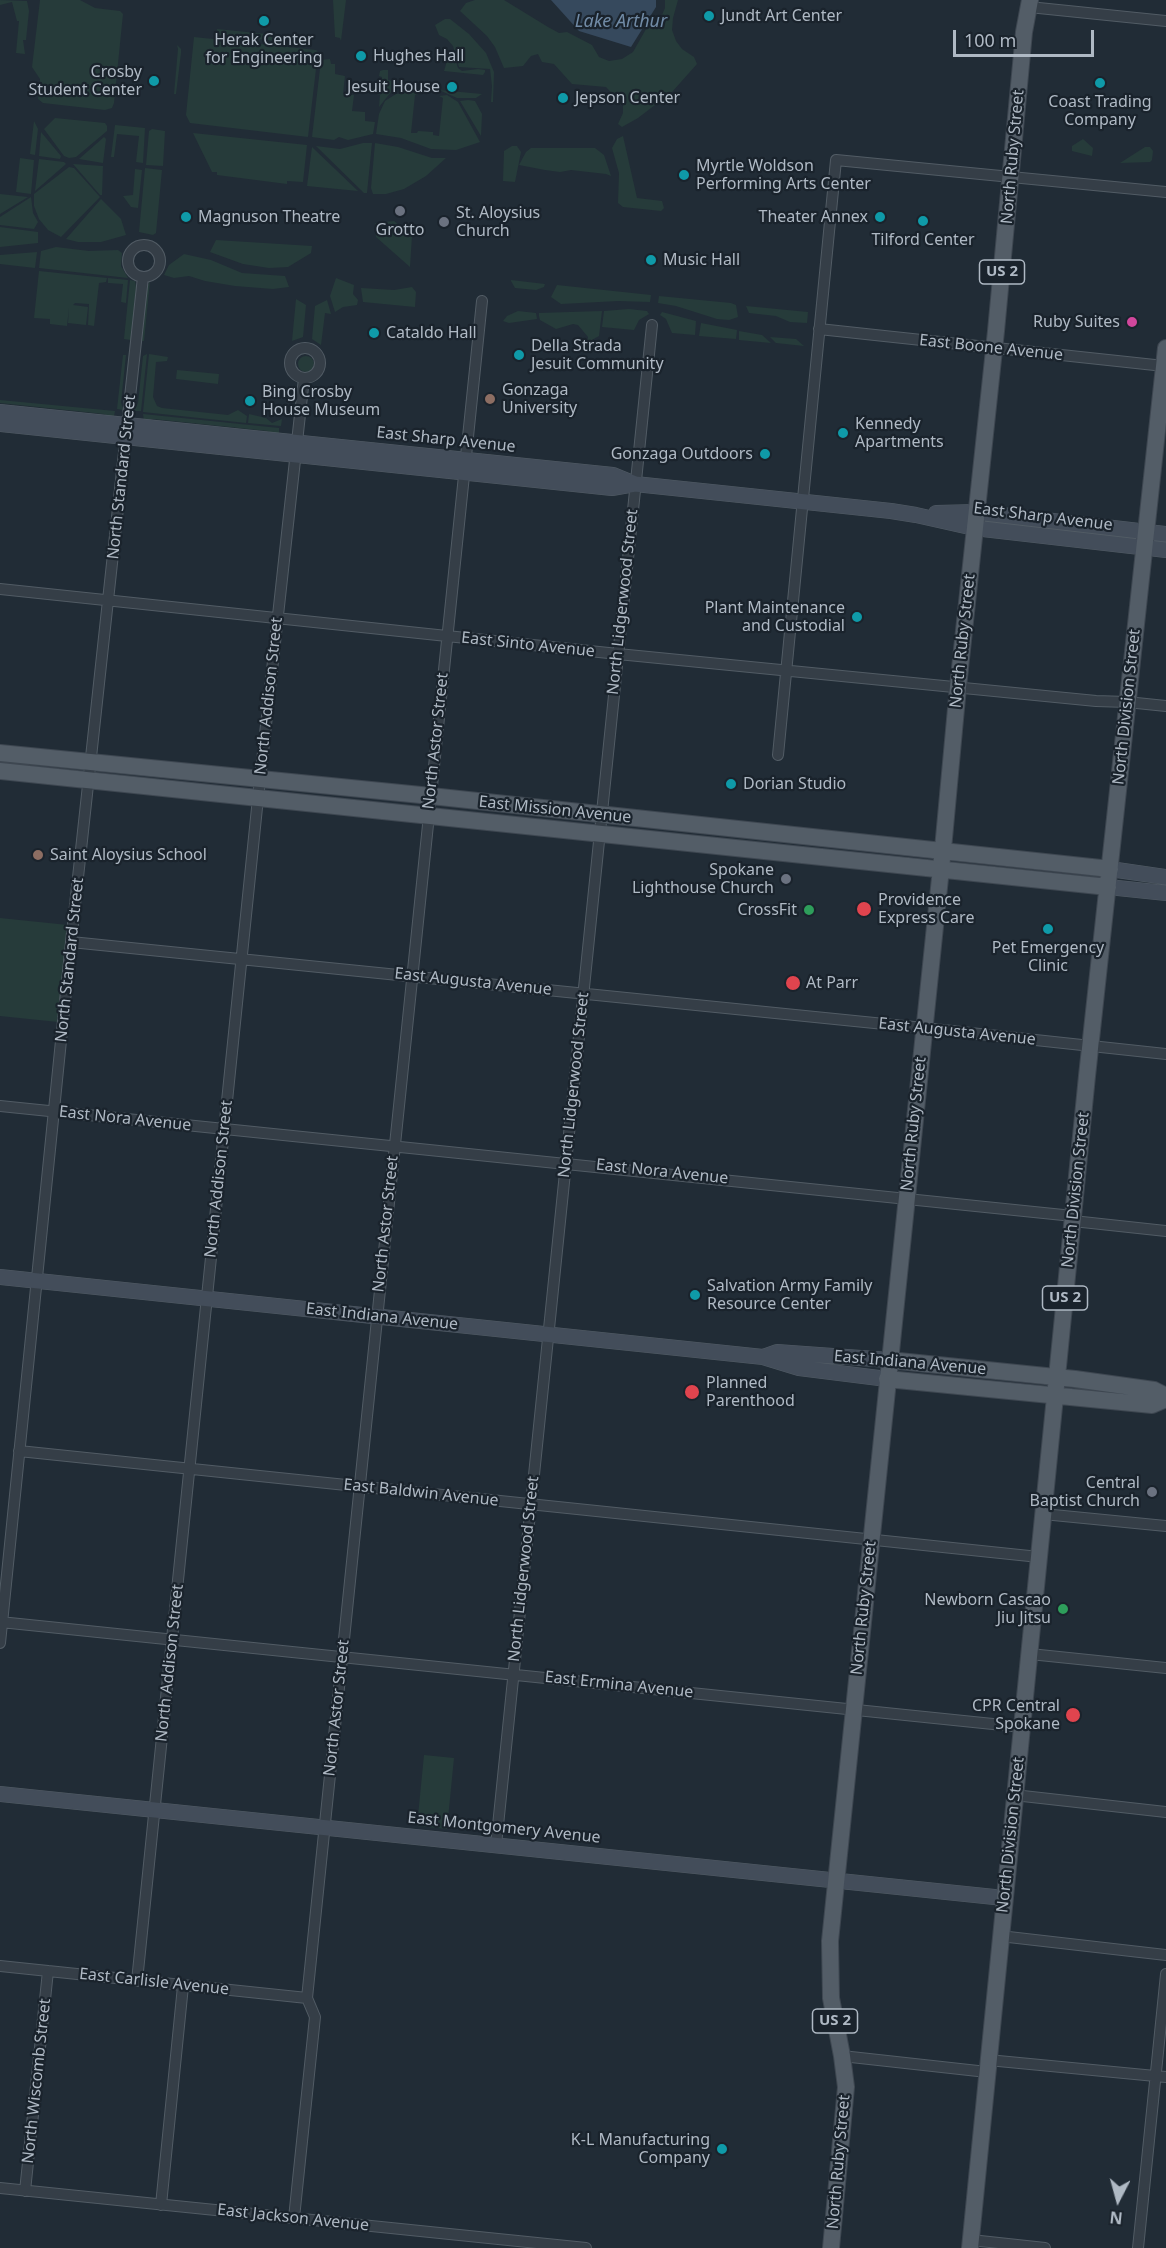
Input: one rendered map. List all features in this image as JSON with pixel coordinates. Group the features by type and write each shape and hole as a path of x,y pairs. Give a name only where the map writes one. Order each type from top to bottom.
{"main road":[{"name":"North Ruby Street","path":"831,2248 846,2087 831,1998 829,1972 836,1881 1012,177 1024,32 1030,3"},
{"name":"North Division Street","path":"971,2244 1090,1046 1166,348"},
{"name":"East Mission Avenue","path":"0,753 1110,868"},
{"name":"East Mission Avenue","path":"0,771 600,832 1108,887"},
{"name":"East Indiana Avenue","path":"887,1379 1152,1405 1166,1398 1154,1390 1058,1377 889,1360"}],"street":[{"path":"1030,3 1166,21"},
{"path":"778,754 836,160 1166,192"},
{"name":"North Standard Street","path":"0,1643 71,942 142,277"},
{"name":"North Astor Street","path":"294,2218 315,2017 307,1998 482,301"},
{"name":"North Lidgerwood Street","path":"496,1845 652,325"},
{"name":"East Boone Avenue","path":"819,330 1164,366"},
{"name":"North Addison Street","path":"137,1981 258,798 304,378"},
{"name":"East Sharp Avenue","path":"0,412 126,431"},
{"name":"East Sharp Avenue","path":"0,424 126,431 465,466 612,488 635,484 975,520 1145,540 1166,550"},
{"name":"East Sharp Avenue","path":"1145,540 1166,534"},
{"name":"East Sinto Avenue","path":"0,590 447,637 1166,706"},
{"path":"1110,868 1166,877"},
{"path":"1108,887 1166,893"},
{"name":"East Augusta Avenue","path":"71,942 1166,1054"},
{"name":"East Nora Avenue","path":"0,1106 906,1198 1166,1231"},
{"name":"East Indiana Avenue","path":"0,1277 763,1357 799,1368 887,1379"},
{"name":"East Indiana Avenue","path":"763,1357 777,1352 889,1360"},
{"name":"East Baldwin Avenue","path":"19,1451 1039,1557"},
{"path":"1043,1514 1166,1526"},
{"name":"East Ermina Avenue","path":"1,1622 1022,1727"},
{"path":"1030,1654 1166,1668"},
{"name":"East Montgomery Avenue","path":"0,1794 1004,1898"},
{"path":"1014,1796 1166,1812"},
{"path":"1000,1936 1166,1955"},
{"name":"East Carlisle Avenue","path":"0,1966 307,1998"},
{"name":"North Wiscomb Street","path":"25,2191 48,1971"},
{"path":"1138,2248 1161,2077 1166,1974"},
{"path":"161,2205 183,1986"},
{"path":"842,2056 1161,2077"},
{"name":"East Jackson Avenue","path":"0,2188 585,2248"},
{"path":"971,2244 1045,2248"}],"green space":[{"path":"0,0 27,1 29,11 26,40 23,40 25,54 16,53 19,21 17,21 12,2 0,5"},
{"path":"40,0 80,0 95,8 120,11 123,14 112,108 105,110 43,103 38,99 40,79 32,67"},
{"path":"333,0 346,0 341,41 340,38 335,37"},
{"path":"475,0 504,0 559,33 567,32 592,45 599,57 609,61 622,59 633,52 650,22 662,15 665,0 678,0 672,30 676,41 682,49 694,57 697,64 672,92 638,118 622,127 618,124 623,113 623,105 606,87 572,84 554,64 542,62 538,54 531,56 523,66 504,68 495,47 487,36 460,11 466,3"},
{"path":"445,19 450,19 469,34 486,53 494,72 493,102 491,102 490,69 459,67 453,46 439,35 435,25"},
{"path":"217,29 297,37 296,43 217,35"},
{"path":"194,37 316,50 318,52 308,137 190,123 186,115"},
{"path":"177,45 181,53 176,94 174,94 178,49"},
{"path":"330,59 331,64 335,64 335,74 345,76 343,94 354,95 352,111 365,112 365,121 375,122 373,134 348,140 339,137 334,140 312,137 321,60"},
{"path":"447,61 456,62 462,71 478,69 485,70 485,72 483,75 444,71"},
{"path":"388,70 388,80 392,81 391,92 379,107 380,95 377,94 378,89 381,89 380,71"},
{"path":"439,90 482,94 476,98 457,98"},
{"path":"414,92 419,94 415,95 411,133 433,132 433,135 439,136 443,98 439,96 447,95 458,102 480,142 456,150 431,149 401,138 376,134 379,114 385,101 396,94"},
{"path":"460,101 475,101 482,114 481,136"},
{"path":"55,118 105,123 107,131 76,157 69,158 64,156 44,129"},
{"path":"34,121 38,129 35,155 30,154"},
{"path":"115,125 145,128 143,163 136,162 139,136 117,134 114,157 111,157"},
{"path":"152,129 165,131 163,166 146,165 149,131"},
{"path":"41,132 61,156 60,159 39,156"},
{"path":"193,133 307,145 303,182 287,181 287,184 217,175 217,172 212,172"},
{"path":"623,136 637,198 662,201 664,208 661,211 623,207 618,203 619,173 612,148 617,139"},
{"path":"104,137 106,139 103,163 79,159"},
{"path":"1083,139 1093,148 1092,156 1072,151 1072,146"},
{"path":"372,143 367,193 364,193 316,146 340,149"},
{"path":"375,143 398,147 432,158 446,158 426,176 404,189 386,194 373,194 371,188"},
{"path":"517,146 521,152 515,182 503,181 504,151"},
{"path":"1145,147 1150,147 1153,151 1150,162 1120,163"},
{"path":"313,148 358,191 307,186"},
{"path":"531,148 595,148 604,155 611,176 571,170 560,172 519,165"},
{"path":"20,158 34,160 31,194 16,192"},
{"path":"39,159 66,164 35,191"},
{"path":"73,164 103,166 102,195 100,195"},
{"path":"69,167 74,168 100,197 61,237 48,230 39,219 34,206 34,194"},
{"path":"145,168 162,170 156,233 153,235 139,232"},
{"path":"135,169 142,170 138,208 131,207 123,196 133,195"},
{"path":"0,194 28,197 0,214"},
{"path":"31,197 33,213 38,222 34,229 0,225 0,217"},
{"path":"101,199 121,219 126,235 101,242 78,242 66,239"},
{"path":"394,221 412,236 410,267 376,237 375,223"},
{"path":"0,227 38,232 38,243 0,247"},
{"path":"216,240 312,246 311,253 288,267 269,268 243,264 210,252"},
{"path":"56,247 89,251 118,250 122,253 121,266 128,278 39,268 41,251"},
{"path":"37,252 35,268 0,264 0,255"},
{"path":"184,254 211,260 242,273 285,276 289,287 273,289 235,286 189,276 174,278 164,275 169,265"},
{"path":"39,271 107,278 106,282 99,283 94,326 88,325 89,304 75,303 73,305 88,307 86,325 68,323 69,308 67,326 50,324 50,319 34,318"},
{"path":"108,278 128,280 126,303 121,302 123,284 108,283"},
{"path":"336,278 354,285 353,294 358,300 357,305 343,307 335,312 330,296"},
{"path":"130,280 135,281 136,287 131,340 124,339"},
{"path":"511,280 545,284 544,287 536,290 515,288"},
{"path":"150,281 144,341 141,341 147,287"},
{"path":"557,285 651,295 650,302 561,304 551,297"},
{"path":"412,287 416,292 415,307 363,302 361,288 394,290"},
{"path":"659,296 731,303 736,305 738,317 729,320 717,319 676,306 658,303"},
{"path":"296,299 306,305 303,337 292,341"},
{"path":"327,300 331,314 325,313 321,345 312,339 315,306"},
{"path":"746,306 808,312 807,323 790,322 776,316 749,313"},
{"path":"629,309 647,311 649,314 639,320 634,330 602,327 604,311"},
{"path":"518,311 536,313 537,319 509,323 503,321 507,316"},
{"path":"602,311 599,336 590,341 589,350 586,350 588,337 578,325 573,324 556,329 540,320 539,316 539,313"},
{"path":"662,312 696,321 695,335 672,333 666,319 660,315"},
{"path":"701,323 737,330 736,339 699,336"},
{"path":"739,331 762,335 771,343 739,340"},
{"path":"770,337 796,339 804,346 776,343"},
{"path":"147,354 141,411 134,411 138,403 143,356"},
{"path":"149,354 168,357 167,361 156,362 153,397 157,406 228,415 238,410 247,416 246,423 143,412"},
{"path":"123,355 126,355 121,402 123,410 117,409"},
{"path":"303,356 309,356 314,364 312,370 303,372 298,367 298,361"},
{"path":"177,370 219,374 218,384 176,379"},
{"path":"0,400 115,411 111,418 104,414 0,403"},
{"path":"143,414 279,428 279,433 276,435 268,431 153,419 144,421"},
{"path":"249,414 266,418 272,423 282,419 281,426 248,423"},
{"path":"0,918 68,925 58,1022 0,1016"},
{"path":"424,1755 454,1758 447,1829 417,1826"}],"water":[{"name":"Lake Arthur","path":"551,0 656,0 656,7 631,47 579,31"}],"place":[{"name":"Jundt Art Center","path":"709,16"},
{"name":"Herak Center for Engineering","path":"264,21"},
{"name":"Hughes Hall","path":"361,56"},
{"name":"Crosby Student Center","path":"154,81"},
{"name":"Coast Trading Company","path":"1100,83"},
{"name":"Jesuit House","path":"452,87"},
{"name":"Jepson Center","path":"563,98"},
{"name":"Myrtle Woldson Performing Arts Center","path":"684,175"},
{"name":"Grotto","path":"400,211"},
{"name":"Magnuson Theatre","path":"186,217"},
{"name":"Theater Annex","path":"880,217"},
{"name":"Tilford Center","path":"923,221"},
{"name":"St. Aloysius Church","path":"444,222"},
{"name":"Music Hall","path":"651,260"},
{"name":"Ruby Suites","path":"1132,322"},
{"name":"Cataldo Hall","path":"374,333"},
{"name":"Della Strada Jesuit Community","path":"519,355"},
{"name":"Gonzaga University","path":"490,399"},
{"name":"Bing Crosby House Museum","path":"250,401"},
{"name":"Kennedy Apartments","path":"843,433"},
{"name":"Gonzaga Outdoors","path":"765,454"},
{"name":"Plant Maintenance and Custodial","path":"857,617"},
{"name":"Dorian Studio","path":"731,784"},
{"name":"Saint Aloysius School","path":"38,855"},
{"name":"Spokane Lighthouse Church","path":"786,879"},
{"name":"Providence Express Care","path":"864,909"},
{"name":"CrossFit","path":"809,910"},
{"name":"Pet Emergency Clinic","path":"1048,929"},
{"name":"At Parr","path":"793,983"},
{"name":"Salvation Army Family Resource Center","path":"695,1295"},
{"name":"Planned Parenthood","path":"692,1392"},
{"name":"Central Baptist Church","path":"1152,1492"},
{"name":"Newborn Cascao Jiu Jitsu","path":"1063,1609"},
{"name":"CPR Central Spokane","path":"1073,1715"},
{"name":"K-L Manufacturing Company","path":"722,2149"}]}
